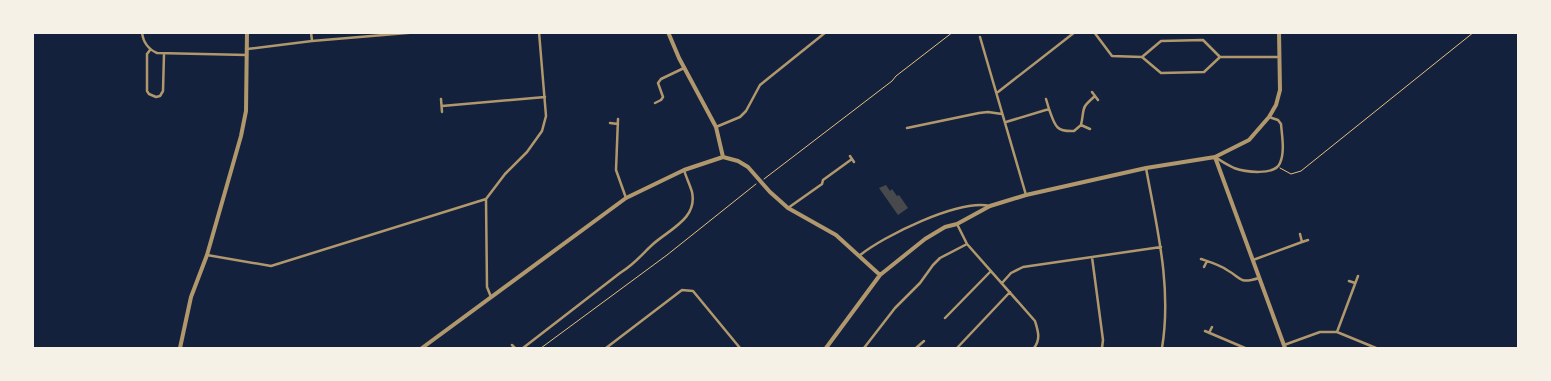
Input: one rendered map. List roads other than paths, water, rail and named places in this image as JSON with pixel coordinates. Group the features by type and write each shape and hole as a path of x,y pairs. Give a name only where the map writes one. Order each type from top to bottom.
{"street":[{"path":"142,32 145,43 150,50 164,54 247,55"},
{"path":"180,348 191,297 207,255 241,136 246,111 247,32"},
{"path":"311,32 312,41"},
{"path":"247,49 312,41 419,32"},
{"path":"207,255 271,266 486,199 505,174 527,152 542,131 546,116 539,32"},
{"path":"668,32 684,68 716,127 723,157"},
{"path":"716,127 740,117 746,111 760,84 826,32"},
{"path":"998,92 1075,32"},
{"path":"1094,32 1112,56 1142,58 1161,73 1204,72 1220,57 1279,57"},
{"path":"828,348 880,275 945,227 956,224 990,206 1026,195 1146,168 1215,157 1249,140 1269,117 1276,105 1280,90 1279,32"},
{"path":"980,37 998,92 1002,114 1006,122 1026,195"},
{"path":"1142,58 1161,41 1203,40 1220,57"},
{"path":"150,50 147,54 147,91 155,97 160,96 163,91 164,54"},
{"path":"655,103 663,97 658,83 661,78 684,68"},
{"path":"1092,92 1098,100"},
{"path":"1082,125 1082,110 1085,104 1095,96"},
{"path":"442,106 545,97"},
{"path":"1046,99 1056,126 1060,130 1074,131 1082,125"},
{"path":"441,100 442,112"},
{"path":"1006,122 1049,109"},
{"path":"907,128 979,113 1002,114"},
{"path":"1215,157 1236,169 1266,172 1278,167 1282,156 1281,124 1278,120 1269,117"},
{"path":"618,119 616,170 626,198"},
{"path":"610,124 618,124"},
{"path":"1082,125 1090,129"},
{"path":"788,208 822,184 823,180 853,161 850,156"},
{"path":"422,348 626,198 684,170 723,157 738,161 748,167 770,192 788,208 836,235 880,275"},
{"path":"1215,157 1285,347 1320,332 1337,332 1376,348"},
{"path":"1146,168 1161,247 1166,291 1162,348"},
{"path":"523,348 613,278 634,264 653,244 684,220 689,212 692,192 684,170"},
{"path":"486,199 486,287 492,297"},
{"path":"859,256 871,246 896,232 950,211 981,204 990,206"},
{"path":"956,224 967,244 1035,321 1039,332 1039,341 1034,348"},
{"path":"1300,234 1302,242"},
{"path":"1253,260 1308,240"},
{"path":"864,348 895,308 920,283 933,265 940,258 967,244"},
{"path":"1002,283 1011,273 1023,267 1161,247"},
{"path":"1092,257 1103,340 1102,348"},
{"path":"1201,259 1227,270 1239,280 1246,282 1259,278"},
{"path":"1204,267 1207,261"},
{"path":"946,318 991,271"},
{"path":"1337,332 1358,276"},
{"path":"1349,281 1356,283"},
{"path":"606,348 682,290 693,292 740,348"},
{"path":"957,348 1010,292"},
{"path":"1209,333 1212,327"},
{"path":"1205,331 1245,348"},
{"path":"916,348 924,341"},
{"path":"512,345 515,348"}]}
